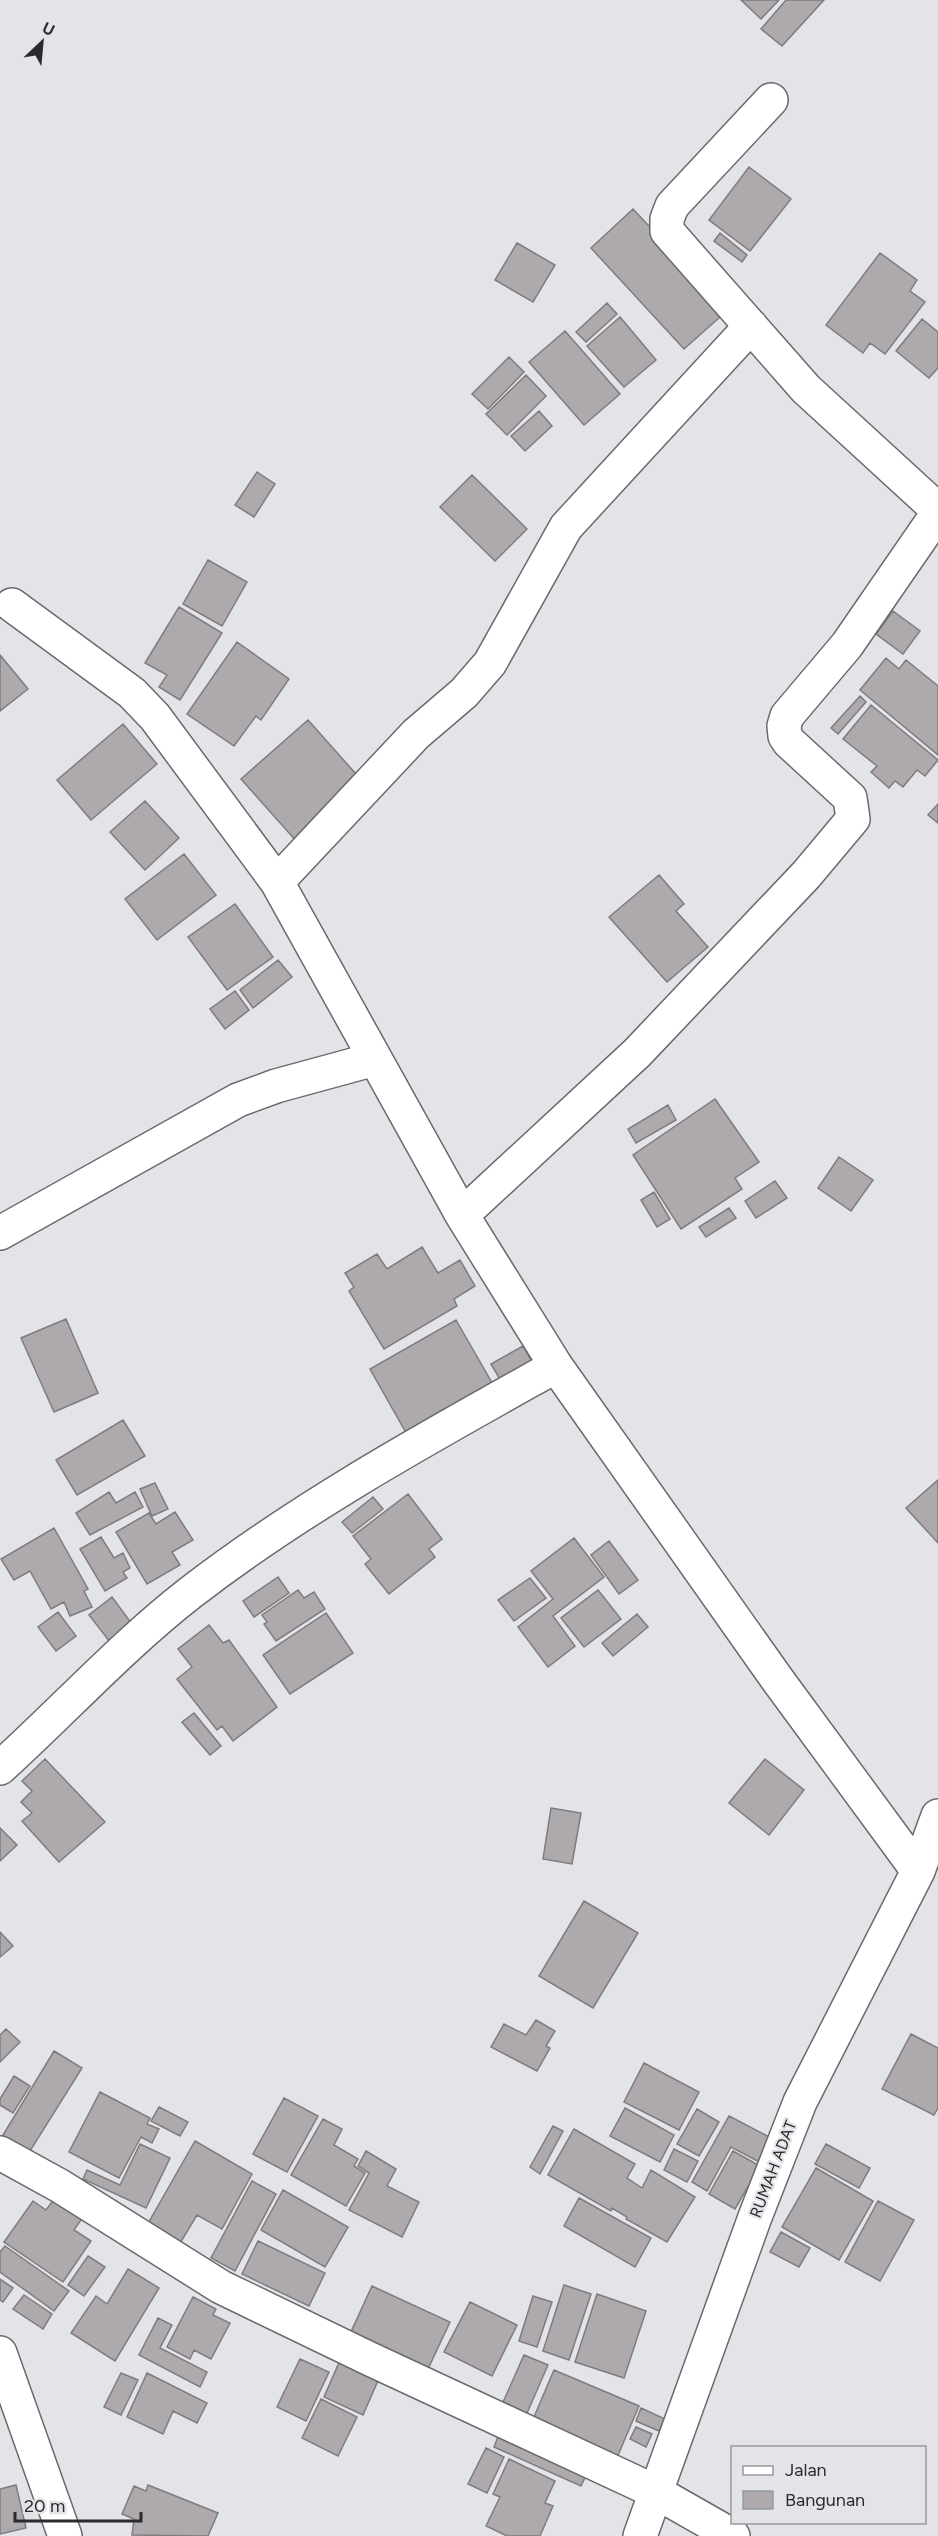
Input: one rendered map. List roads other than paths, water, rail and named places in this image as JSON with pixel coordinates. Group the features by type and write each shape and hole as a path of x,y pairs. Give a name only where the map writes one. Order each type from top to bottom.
{"street":[{"path":"462,1215 637,1053 806,875 853,819 850,798 789,742 784,726 792,708 848,645 938,511 806,389 667,231 667,219 672,207 771,100"},
{"path":"277,882 416,734 464,693 490,663 566,527 752,326"},
{"path":"12,605 132,693 155,717 277,882 462,1215 556,1366 777,1678 918,1871"},
{"path":"0,1233 238,1100 276,1086 375,1059"},
{"path":"0,1768 132,1641 232,1562 387,1460 556,1366"},
{"name":"RUMAH ADAT","path":"640,2536 654,2491 800,2102 918,1871 938,1816"},
{"path":"0,2153 60,2186 221,2287 654,2491 733,2536"},
{"path":"0,2353 56,2534"}]}
